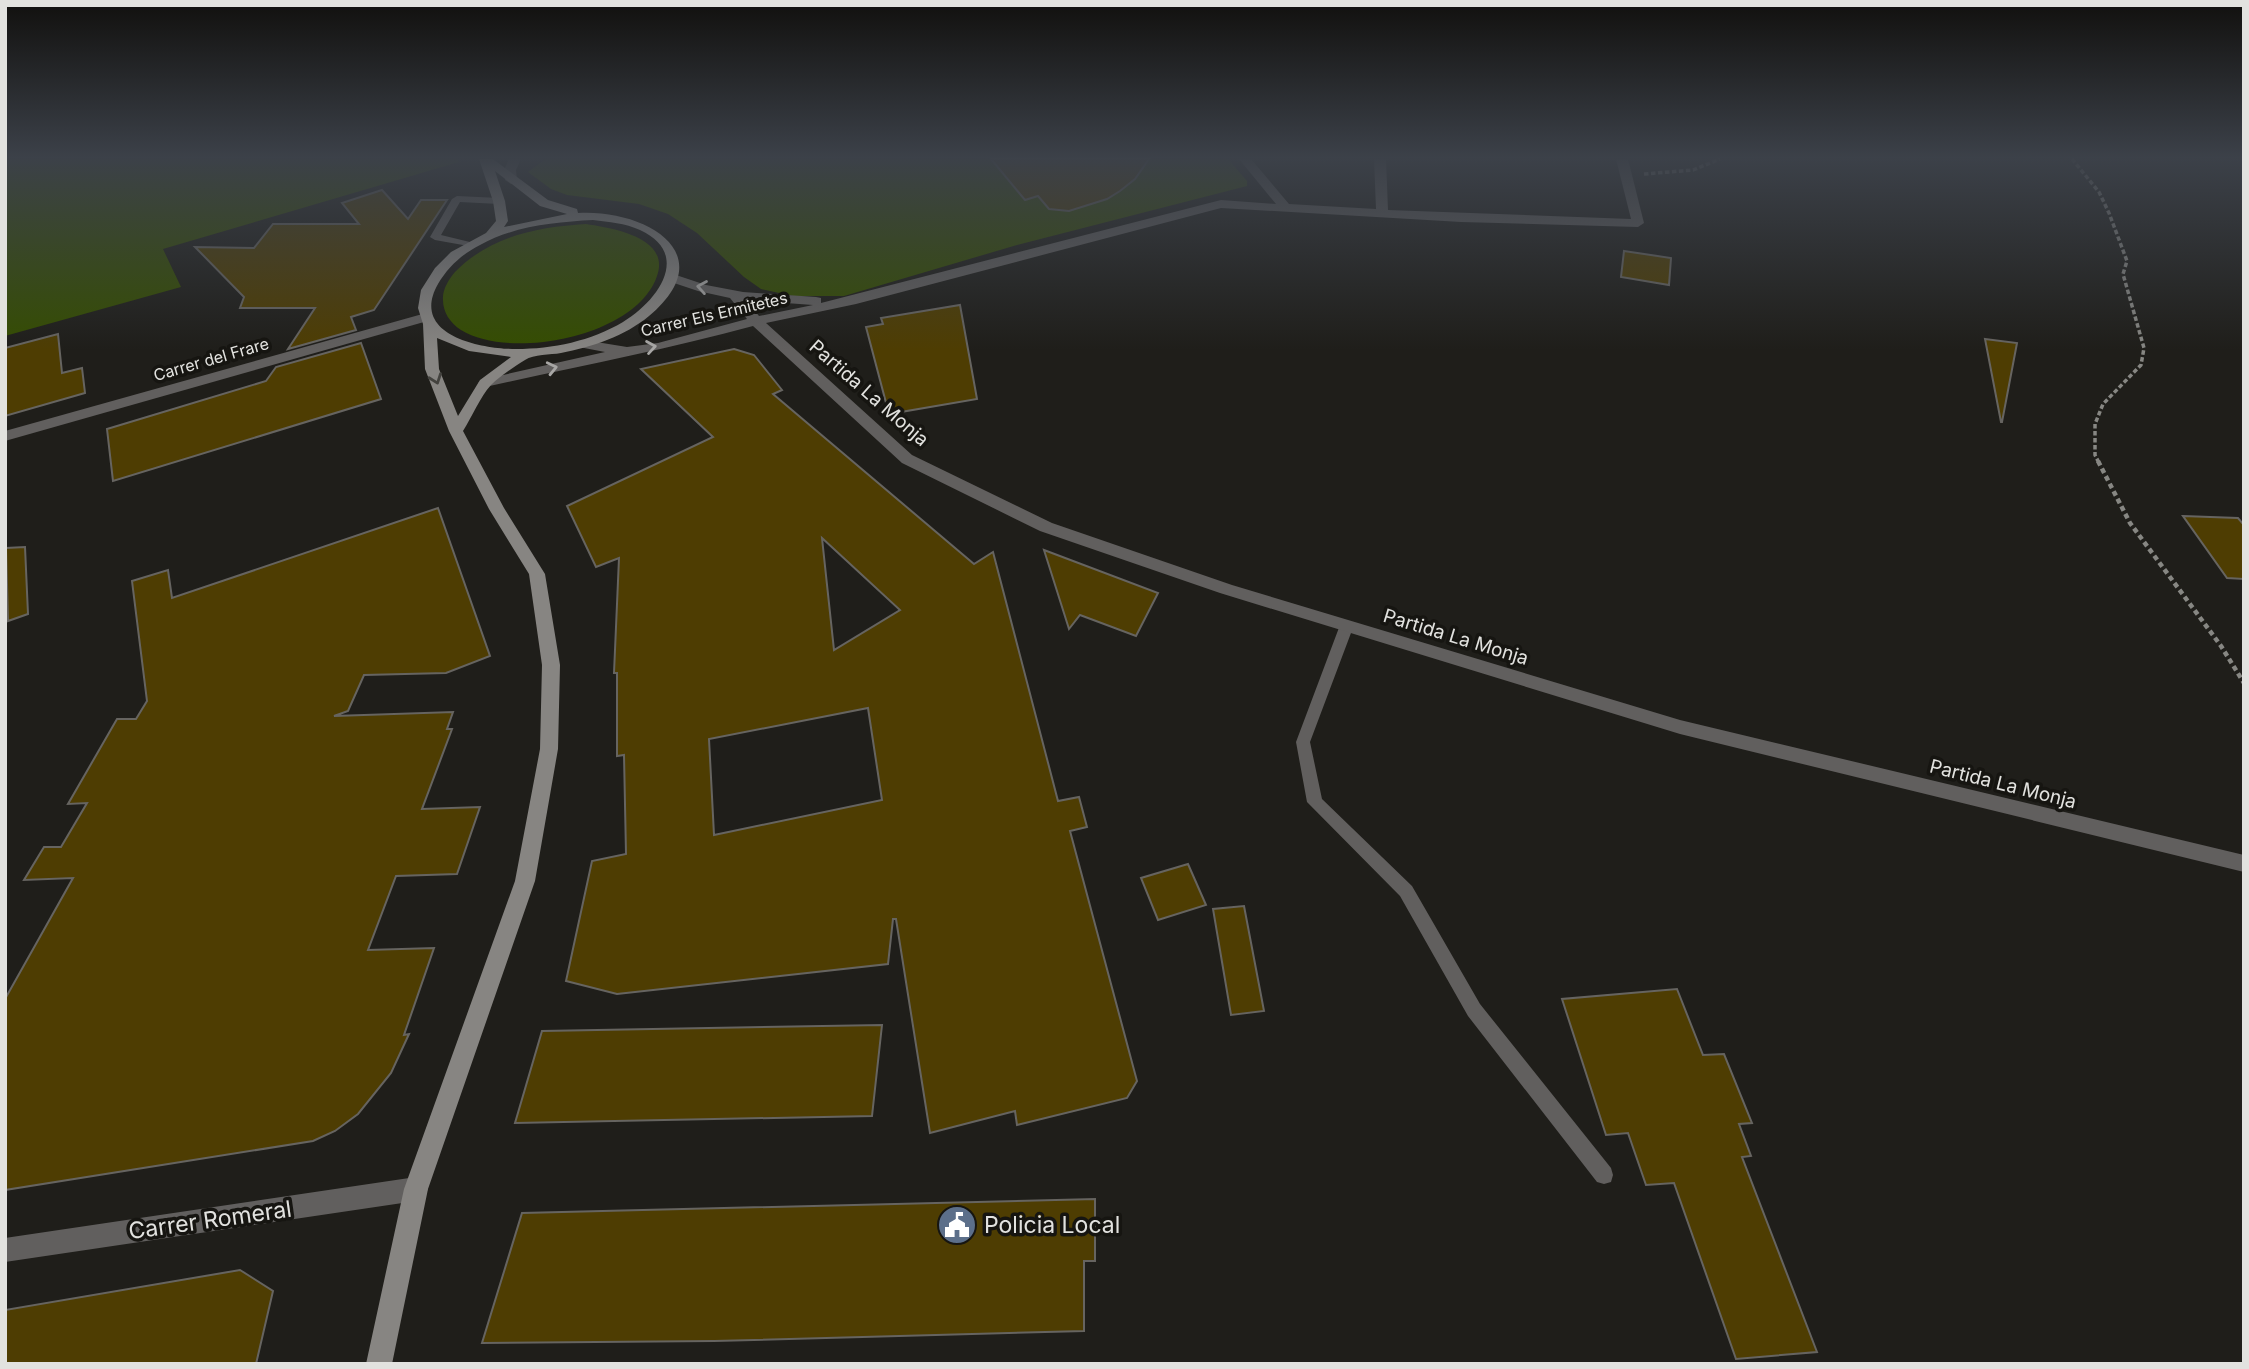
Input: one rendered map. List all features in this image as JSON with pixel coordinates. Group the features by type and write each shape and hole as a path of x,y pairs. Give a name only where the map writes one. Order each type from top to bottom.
{"street":[{"path":"489,236 500,223"},
{"path":"379,1364 416,1189 526,881 549,749 551,665 537,574 497,509 456,431 432,369 424,299 432,280 448,261 489,236 530,223"},
{"path":"428,320 450,341 483,352 524,354 584,344 617,331 643,315 662,297 673,278 674,262 669,248 657,235 640,226 625,223"},
{"name":"Carrer Els Ermitetes","path":"584,344 627,351 658,347 756,321 851,301 1149,223"},
{"name":"Carrer Els Ermitetes","path":"673,278 684,284 794,302 851,301"},
{"name":"Partida La Monja","path":"733,293 756,321 906,459 1046,527 1226,589 1680,727 2244,864"},
{"name":"Carrer del Frare","path":"5,436 428,320"},
{"path":"485,383 627,351"},
{"path":"456,431 485,383 524,354"},
{"name":"Carrer Romeral","path":"5,1250 416,1189"}],"lane":[{"path":"443,223 435,237 470,246"},
{"path":"1347,625 1303,742 1315,802 1406,891 1474,1010 1604,1175"}],"path":[{"path":"2113,223 2127,261 2123,274 2144,348 2141,365 2103,404 2095,424 2095,455 2130,523 2221,646 2244,683"}],"green space":[{"path":"5,223 252,223 163,249 181,287 5,336"},
{"path":"682,223 1103,223 1017,245 844,296 793,296 761,289 744,277 697,233"},
{"path":"586,224 610,228 636,237 647,243 655,252 659,263 657,276 645,297 625,314 600,328 571,337 510,343 483,339 461,330 448,317 443,300 446,285 455,272 483,250 533,231"}],"building":[{"path":"432,223 374,310 351,317 356,330 288,349 315,308 240,308 244,297 195,247 254,248 273,224"},
{"path":"1624,251 1671,258 1669,285 1621,277"},
{"path":"960,305 977,399 889,414 866,327 883,324 881,318"},
{"path":"58,334 62,373 82,368 85,393 5,416 5,348"},
{"path":"1985,339 2017,343 2002,422 2001,422"},
{"path":"361,343 381,399 113,481 107,429 266,381 276,367"},
{"path":"734,349 754,355 782,390 773,394 974,564 993,552 1058,801 1079,797 1087,827 1070,831 1137,1081 1127,1098 1017,1125 1015,1111 930,1133 896,919 893,919 888,964 617,994 566,981 592,861 626,854 624,755 617,756 617,673 614,673 619,558 596,567 567,506 713,437 641,369","holes":["822,538 900,610 834,650","868,708 882,800 714,835 709,739"]},
{"path":"438,508 490,656 446,673 364,675 348,711 334,716 453,712 447,729 452,729 422,809 480,807 457,874 396,876 368,950 434,948 404,1035 409,1034 391,1073 358,1114 335,1131 313,1141 5,1190 5,999 73,878 24,880 44,847 61,847 87,803 68,804 117,719 136,719 147,701 132,581 168,570 172,598"},
{"path":"2183,516 2238,518 2244,525 2244,579 2227,578"},
{"path":"25,547 28,614 8,621 6,548"},
{"path":"1044,550 1158,593 1136,636 1080,615 1069,629"},
{"path":"1188,864 1206,905 1158,920 1141,878"},
{"path":"1244,906 1264,1011 1231,1015 1213,909"},
{"path":"1677,989 1703,1055 1724,1054 1752,1123 1739,1124 1751,1156 1742,1157 1817,1352 1736,1359 1674,1183 1646,1185 1628,1133 1606,1135 1562,999"},
{"path":"882,1025 872,1116 515,1123 542,1031"},
{"path":"1095,1199 1095,1261 1084,1261 1084,1331 714,1341 482,1343 522,1213"},
{"path":"240,1270 273,1291 256,1364 5,1364 5,1310"}],"place":[{"name":"Policia Local","path":"957,1225"}]}
